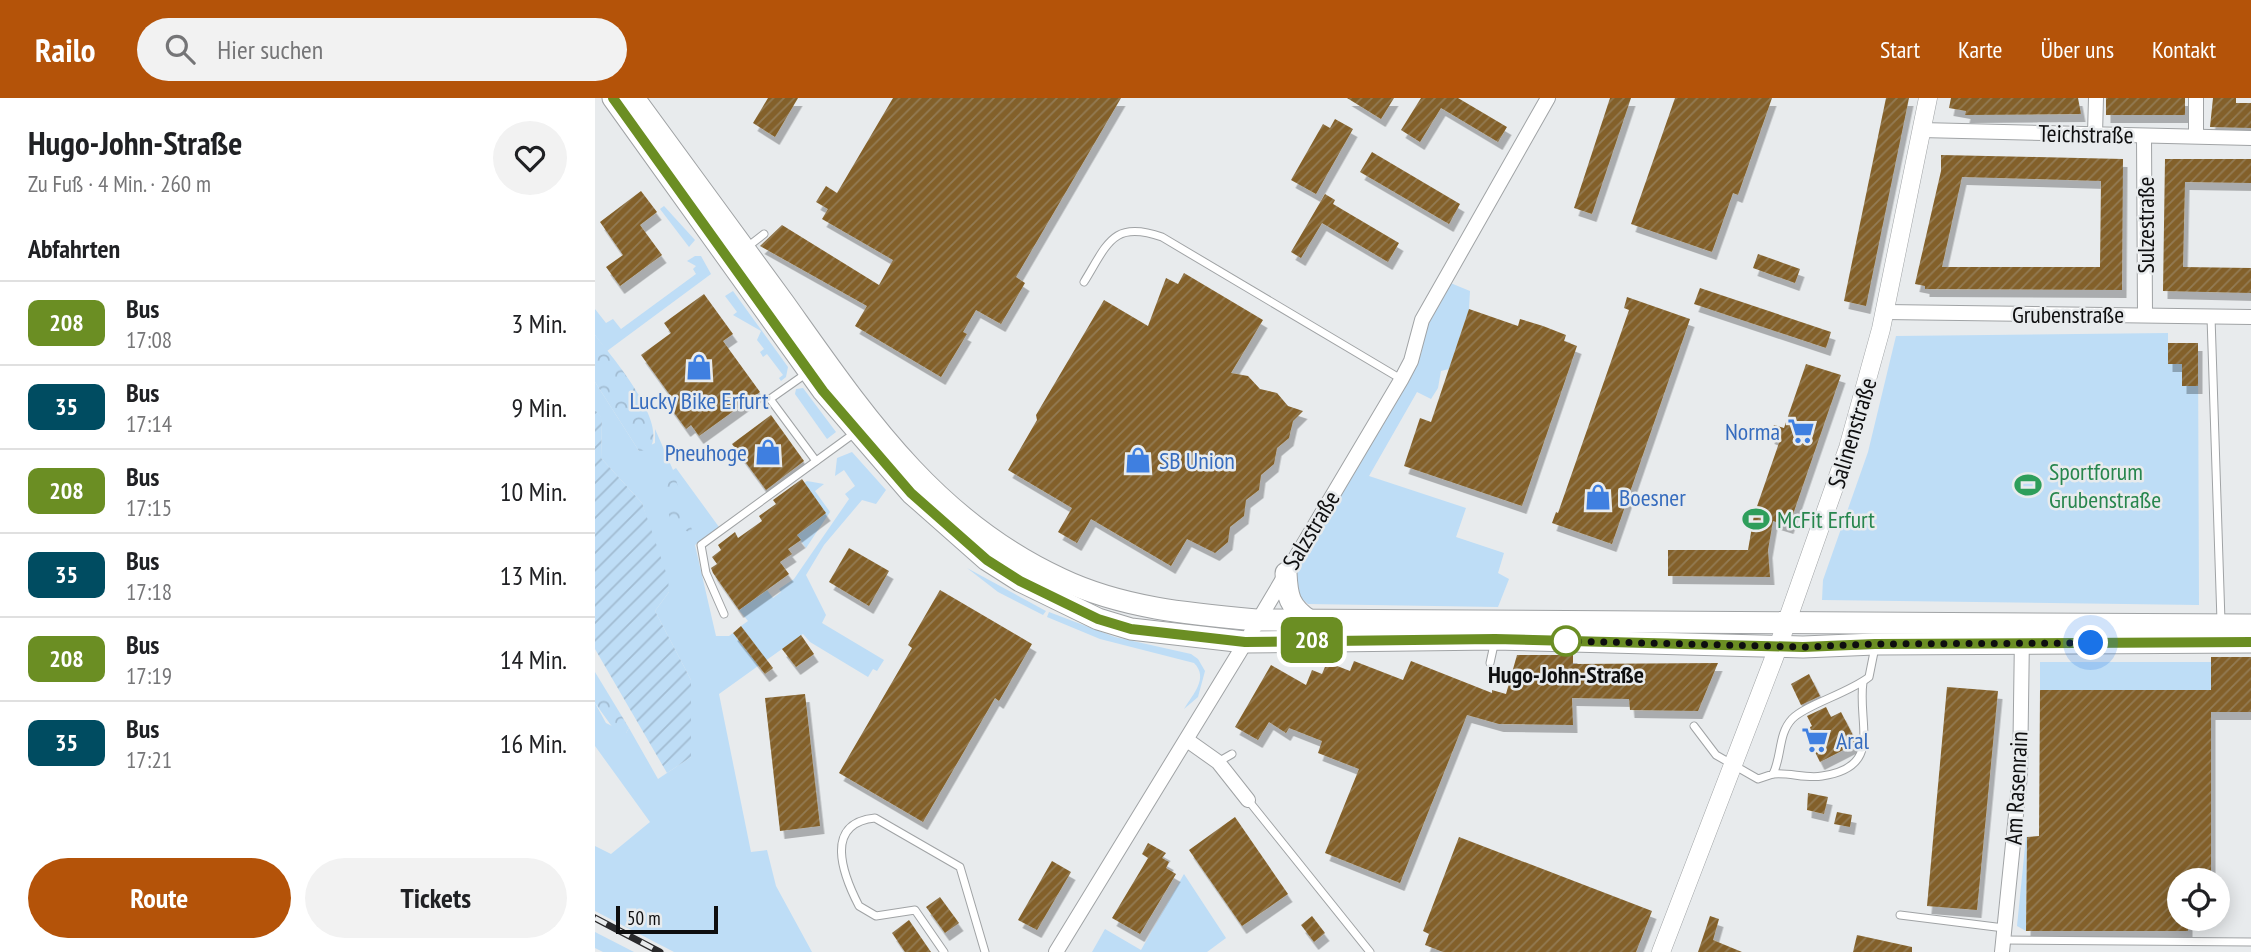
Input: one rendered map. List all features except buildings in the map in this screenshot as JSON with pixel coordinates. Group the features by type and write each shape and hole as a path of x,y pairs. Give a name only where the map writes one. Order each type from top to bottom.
{"main road":[{"path":"613,98 872,427 926,486 998,544 1060,579 1137,605 1257,620 1310,621 1786,622 2022,633 2220,633 2251,625"},
{"path":"634,98 809,371 856,432 911,493 966,544 1020,581 1098,619 1131,629 1245,642 1495,639 1778,646 1875,644 2022,633"},
{"path":"1286,573 1287,599 1296,612 1310,621"},
{"path":"2220,633 2251,642"}],"street":[{"name":"Salzstraße","path":"1056,952 1187,740 1401,380 1411,361 1422,320 1528,122 1548,98"},
{"name":"Salinenstraße","path":"1661,952 1778,646 1849,449 1885,312 1928,98"},
{"path":"2095,134 2096,98"},
{"path":"2196,98 2196,136"},
{"name":"Teichstraße","path":"1921,130 2251,138"},
{"name":"Sulzestraße","path":"2144,136 2145,314"},
{"name":"Grubenstraße","path":"1885,312 2145,314 2211,322 2251,317"},
{"name":"Am Rasenrain","path":"2003,940 2020,775 2022,633"},
{"path":"1187,740 1218,762 1248,800"}],"lane":[{"path":"1084,282 1115,236 1137,229 1162,237 1401,380"},
{"path":"737,255 764,234"},
{"path":"2211,322 2220,633"},
{"path":"809,371 771,399 816,461"},
{"path":"724,614 706,573 701,545 856,432"},
{"path":"1490,663 1495,639"},
{"path":"1773,774 1780,758 1780,739 1793,718 1869,677 1875,644"},
{"path":"1694,726 1716,755 1758,779 1773,774 1822,776 1844,769 1859,760 1864,750 1863,682"},
{"path":"1218,762 1232,754"},
{"path":"1248,800 1370,952"},
{"path":"944,952 915,910 876,916 859,906 841,853 842,837 850,826 861,820 875,818 954,861 964,875 985,952"},
{"path":"1900,915 2003,940 2251,942"},
{"path":"2206,942 2206,952"}],"green space":[{"path":"664,206 695,240 689,247 660,209"},
{"path":"701,256 711,274 607,351 595,335 595,309 606,323 613,319 621,329 696,274 693,269 696,266 687,261"},
{"path":"1448,282 1470,291 1469,309 1449,369 1441,371 1438,388 1431,399 1417,392 1369,476 1466,508 1456,537 1504,553 1498,573 1509,579 1498,607 1308,604 1299,596 1292,576 1421,354 1429,317"},
{"path":"733,291 788,367 786,377 781,381 779,378 783,375 767,354 763,357 760,352 764,349 757,340 761,331 733,315 737,312 725,296"},
{"name":"Sportforum Grubenstraße","path":"2168,333 2168,343 2198,343 2199,605 1822,600 1823,580 1868,452 1896,336"},
{"path":"595,335 626,375 646,408 652,424 653,439 649,450 639,451 595,382"},
{"path":"595,382 639,451 655,443 655,429 673,470 676,468 719,527 695,545 716,636 729,636 733,633 747,651 755,645 741,626 748,621 739,610 767,590 773,598 781,592 779,589 794,579 849,499 845,494 855,486 844,470 835,476 837,458 852,452 886,490 876,504 862,500 824,545 806,575 826,615 822,623 884,660 877,671 873,669 868,677 810,642 803,634 719,694 751,852 767,850 776,886 812,952 674,952 595,911 595,846 611,854 650,822 595,746 595,703 606,723 626,733 629,728 658,779 691,757 691,680 655,611 669,592 642,503 601,458 602,419 595,410"},
{"path":"803,388 836,432 827,439 795,394 796,389"},
{"path":"595,410 602,418 601,458 642,503 668,578 669,592 655,611 691,680 691,757 667,773 595,649"},
{"path":"675,477 693,533 673,527 660,487 666,480"},
{"path":"807,481 824,484 815,491 830,512 806,548 797,535 826,513 804,483"},
{"path":"967,568 1046,611 1043,615 998,592"},
{"path":"1049,612 1115,637 1191,654 1198,659 1205,671 1198,697 1184,709 1200,680 1194,663 1100,639 1047,617"},
{"path":"2040,662 2211,662 2211,690 2040,690"},
{"path":"595,672 629,728 626,733 618,735 595,703"},
{"path":"2027,837 2026,931 2017,926"},
{"path":"1184,874 1226,938 1207,952 1092,952 1105,929 1141,950"},
{"path":"595,932 634,952 603,952 595,948"}],"railway":[{"path":"595,918 660,952"}],"bus line":[{"name":"208","path":"613,98 823,391 911,493 987,560 1020,581 1098,619 1131,629 1207,640 1245,642 1495,639 1803,647 1875,644 2251,642"}],"place":[{"name":"Lucky Bike Erfurt","path":"699,367"},
{"name":"Norma","path":"1801,431"},
{"name":"Pneuhoge","path":"768,452"},
{"name":"SB Union","path":"1138,460"},
{"name":"Sportforum Grubenstraße","path":"2028,485"},
{"name":"Boesner","path":"1598,497"},
{"name":"McFit Erfurt","path":"1756,519"},
{"name":"Hugo-John-Straße","path":"1566,641"},
{"name":"Aral","path":"1815,740"}],"route":[{"path":"1566,641 1803,647 2091,643"}]}
